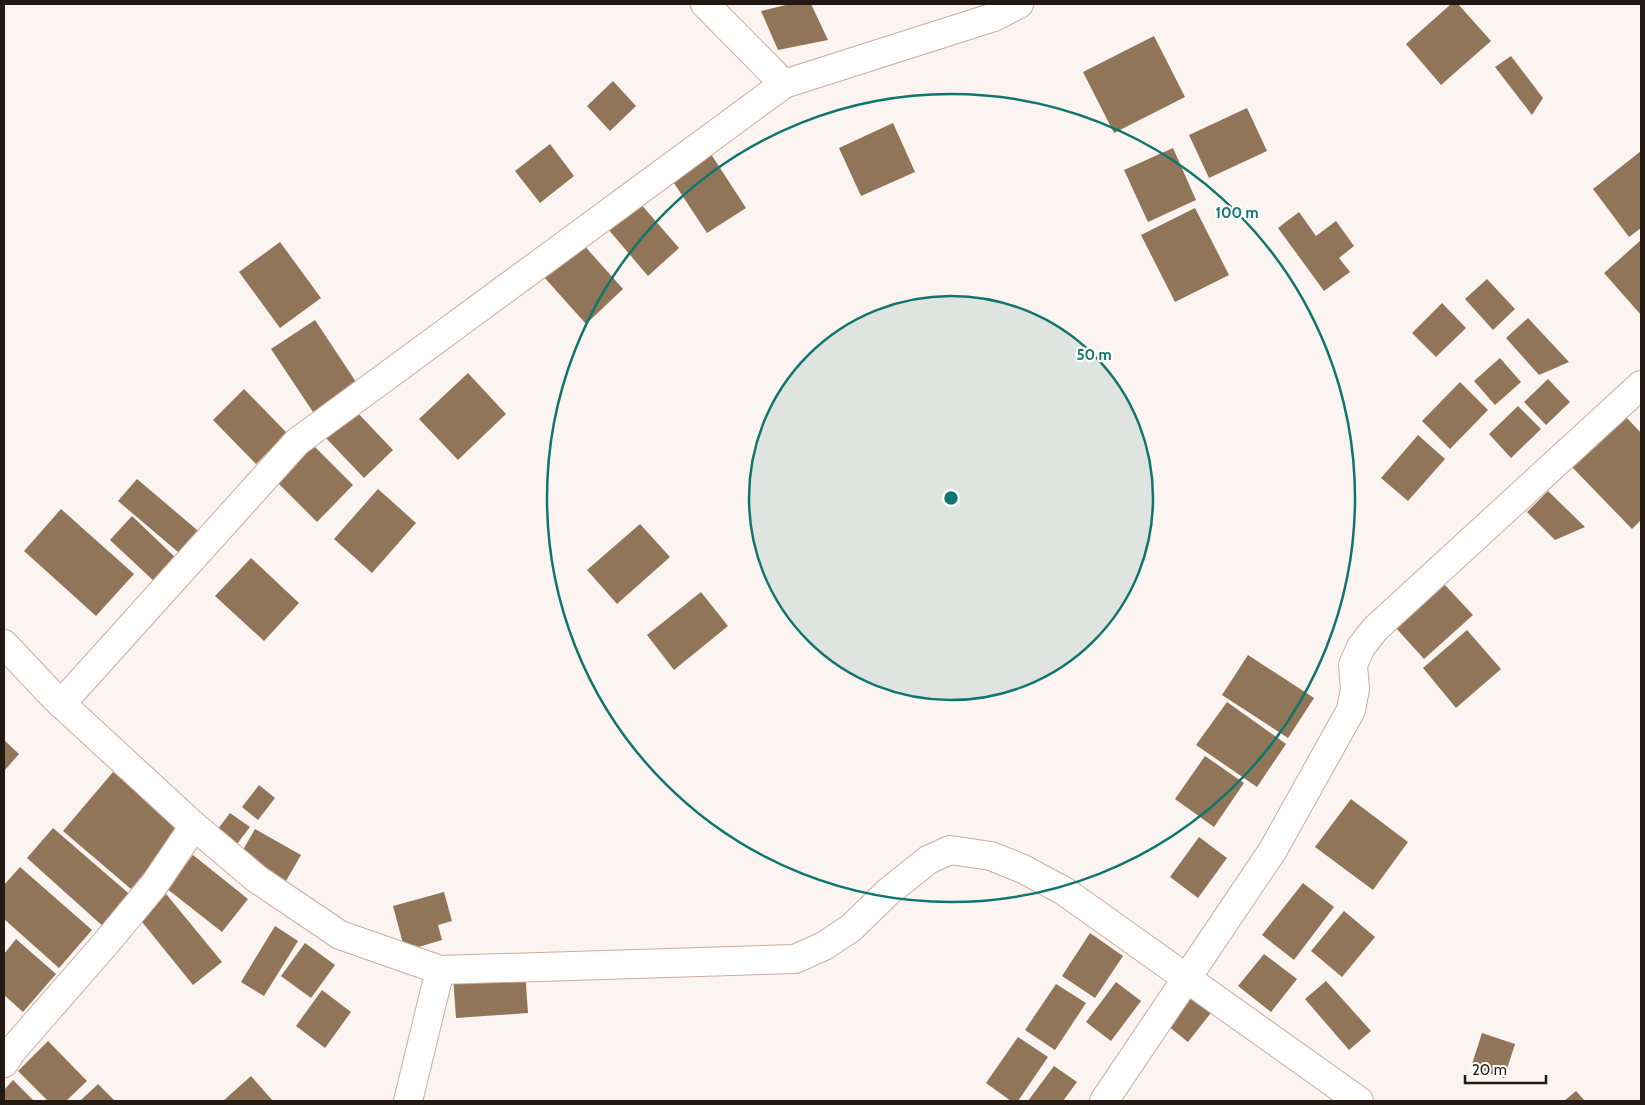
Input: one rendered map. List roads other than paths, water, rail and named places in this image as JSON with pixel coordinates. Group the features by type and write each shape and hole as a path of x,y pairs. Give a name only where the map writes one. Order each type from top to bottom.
{"street":[{"path":"705,4 784,84"},
{"path":"61,704 297,442 784,84 994,17 1019,4"},
{"path":"1104,1101 1273,850 1350,710 1355,689 1353,666 1361,647 1375,629 1641,385"},
{"path":"4,644 61,704 194,826 257,880 340,935 440,970 795,960 824,946 851,928 888,892 928,860 950,850 991,856 1023,869 1064,891 1359,1101"},
{"path":"4,1063 11,1052 154,885 194,826"},
{"path":"408,1101 440,970"}]}
